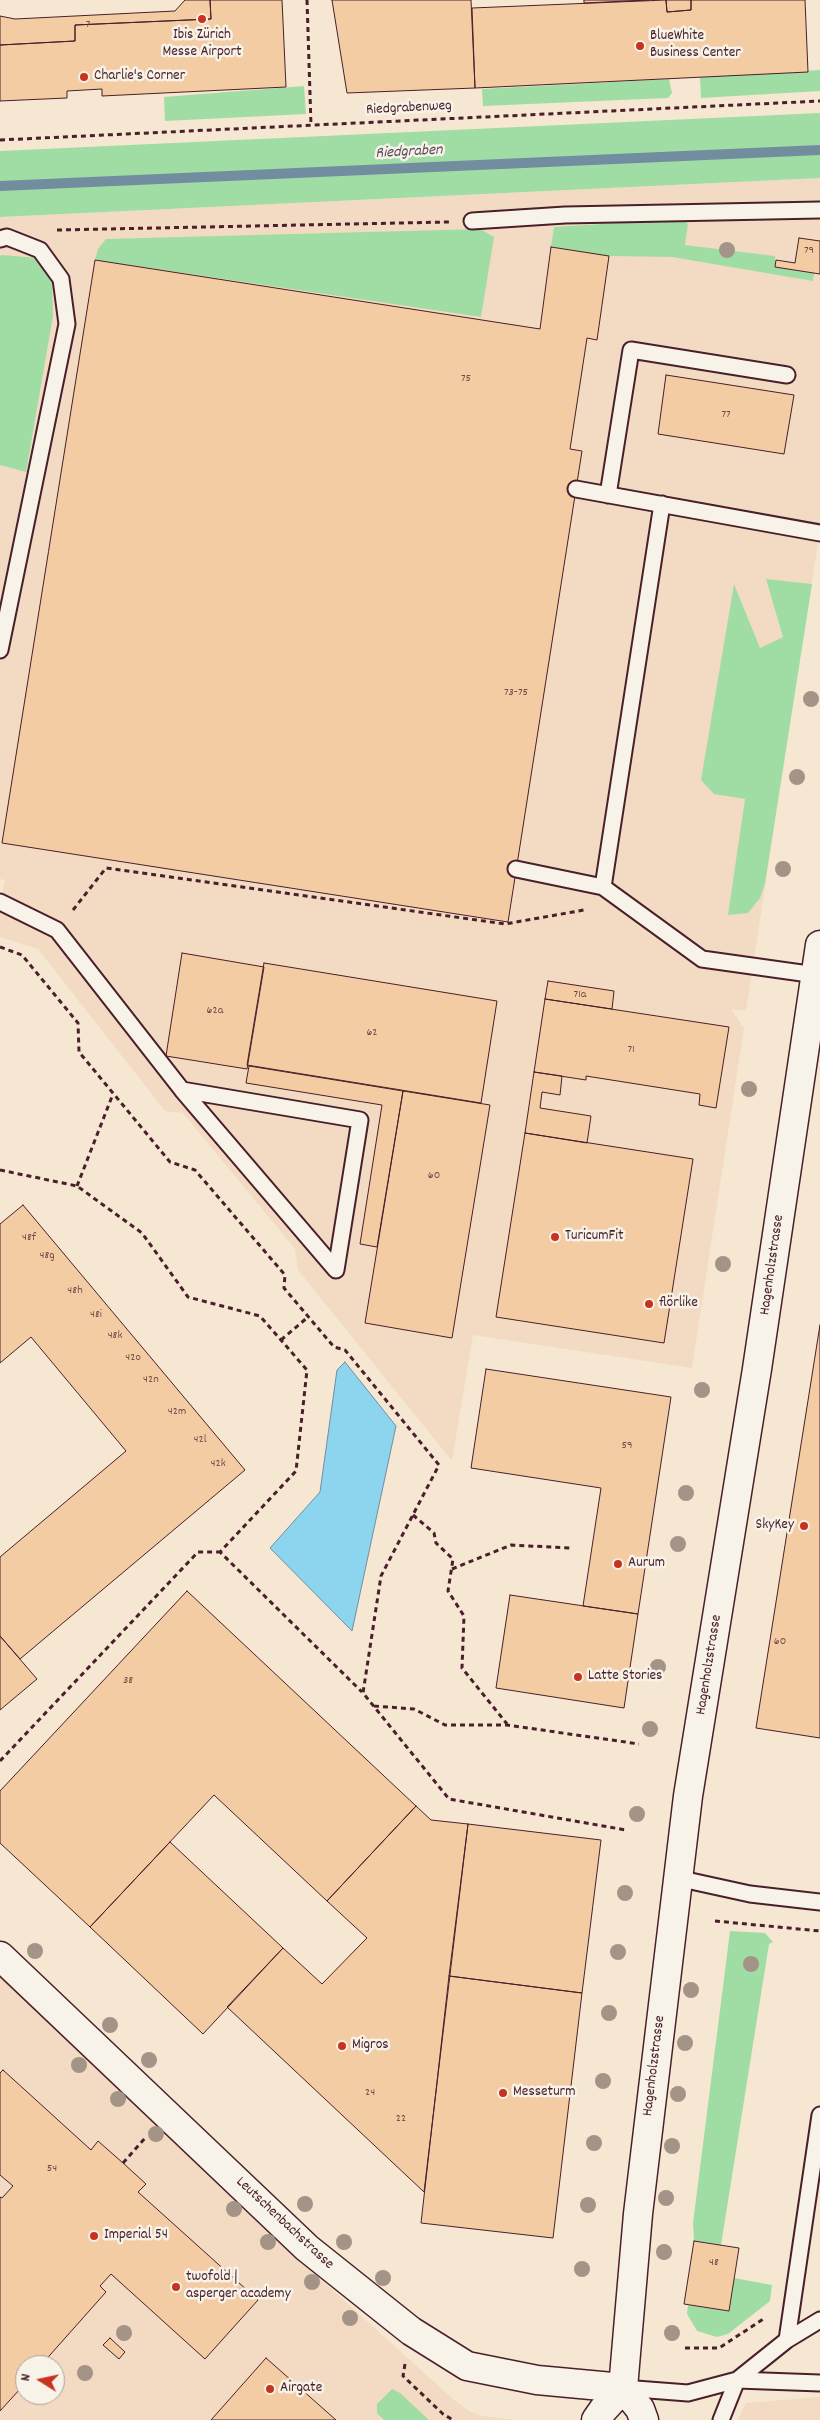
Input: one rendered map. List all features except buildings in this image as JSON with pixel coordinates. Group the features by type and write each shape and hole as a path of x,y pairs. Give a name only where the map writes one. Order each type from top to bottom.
{"street":[{"name":"Hagenholzstrasse","path":"624,2388 638,2214 688,1796 757,1369 816,988 820,945"},
{"name":"Leutschenbachstrasse","path":"0,1956 307,2248 411,2331 467,2366 537,2380 624,2388"},
{"path":"596,2420 624,2388 640,2409 644,2420"}],"lane":[{"path":"472,221 564,215 820,210"},
{"path":"0,239 7,237 40,250 61,279 67,324 0,650"},
{"path":"608,495 631,350 787,375"},
{"path":"576,489 820,532"},
{"path":"603,887 662,504"},
{"path":"516,869 603,887 702,959 816,988"},
{"path":"0,902 57,930 182,1090 336,1270 360,1120 182,1090"},
{"path":"677,1878 750,1894 820,1902"},
{"path":"787,2340 820,2115"},
{"path":"721,2420 737,2380 787,2340 820,2320"},
{"path":"624,2388 688,2393 737,2380 820,2383"}],"path":[{"path":"307,0 311,125"},
{"name":"Riedgrabenweg","path":"0,140 820,102"},
{"path":"40,250 57,230 472,221"},
{"path":"57,930 106,868 505,924 624,903"},
{"path":"0,947 22,955 78,1023 78,1052 170,1162 196,1170 285,1275 284,1288 334,1348 345,1350 439,1465 381,1576 363,1693"},
{"path":"77,1186 114,1094"},
{"path":"0,1170 77,1186 142,1233 188,1297 260,1316 307,1370 296,1472 220,1552"},
{"path":"281,1340 308,1317"},
{"path":"413,1514 434,1533 436,1543 453,1559 448,1591 464,1616 462,1668 507,1724"},
{"path":"451,1570 511,1545 570,1548"},
{"path":"0,1760 198,1552 220,1552 363,1693 450,1799 626,1830"},
{"path":"374,1706 414,1709 445,1725 507,1724 639,1744"},
{"path":"715,1921 820,1931"},
{"path":"123,2164 147,2137"},
{"path":"685,2348 720,2348 793,2298"},
{"path":"402,2376 443,2414 453,2420"}],"shaded area":[{"path":"820,178 820,529 746,1011 731,1009 744,1028 692,1368 473,1335 452,1461 298,1270 295,1249 183,1113 165,1111 38,949 0,937 0,903 5,880 0,879 0,217"},
{"path":"0,1976 316,2275 453,2399 469,2411 482,2416 518,2420 0,2420"},
{"path":"820,2397 820,2420 738,2420 746,2403"}],"green space":[{"path":"820,70 820,91 701,98 700,77"},
{"path":"669,79 672,93 668,98 483,106 482,89"},
{"path":"304,86 306,114 165,121 164,97"},
{"path":"820,113 820,178 0,217 0,151"},
{"path":"682,219 688,224 685,245 775,256 775,267 814,273 813,281 672,257 609,256 551,247 554,227"},
{"path":"480,229 494,237 481,317 95,260 98,249 106,239"},
{"path":"0,256 38,258 52,280 53,316 26,472 0,465"},
{"path":"766,579 812,584 765,883 760,898 748,913 728,915 745,799 714,794 701,780 734,584 760,648 783,637"},
{"path":"730,1931 765,1933 773,1942 769,1944 721,2245 694,2241 693,2223"},
{"path":"734,2278 772,2285 770,2301 728,2334 717,2337 697,2331 687,2314 688,2305 729,2311"},
{"path":"392,2389 400,2393 429,2420 384,2420 377,2413 377,2404"}],"water":[{"path":"345,1362 396,1426 352,1631 270,1548 320,1492 337,1370"}],"waterway":[{"name":"Riedgraben","path":"0,186 820,150"}],"place":[{"name":"Ibis Zürich Messe Airport","path":"202,19"},
{"name":"BlueWhite Business Center","path":"640,46"},
{"name":"Charlie's Corner","path":"84,77"},
{"name":"TuricumFit","path":"555,1237"},
{"name":"flörlike","path":"649,1304"},
{"name":"SkyKey","path":"804,1526"},
{"name":"Aurum","path":"618,1564"},
{"name":"Latte Stories","path":"578,1677"},
{"name":"Migros","path":"342,2046"},
{"name":"Messeturm","path":"503,2093"},
{"name":"Imperial 54","path":"94,2236"},
{"name":"twofold | asperger academy","path":"176,2287"},
{"name":"Airgate","path":"270,2389"}]}
